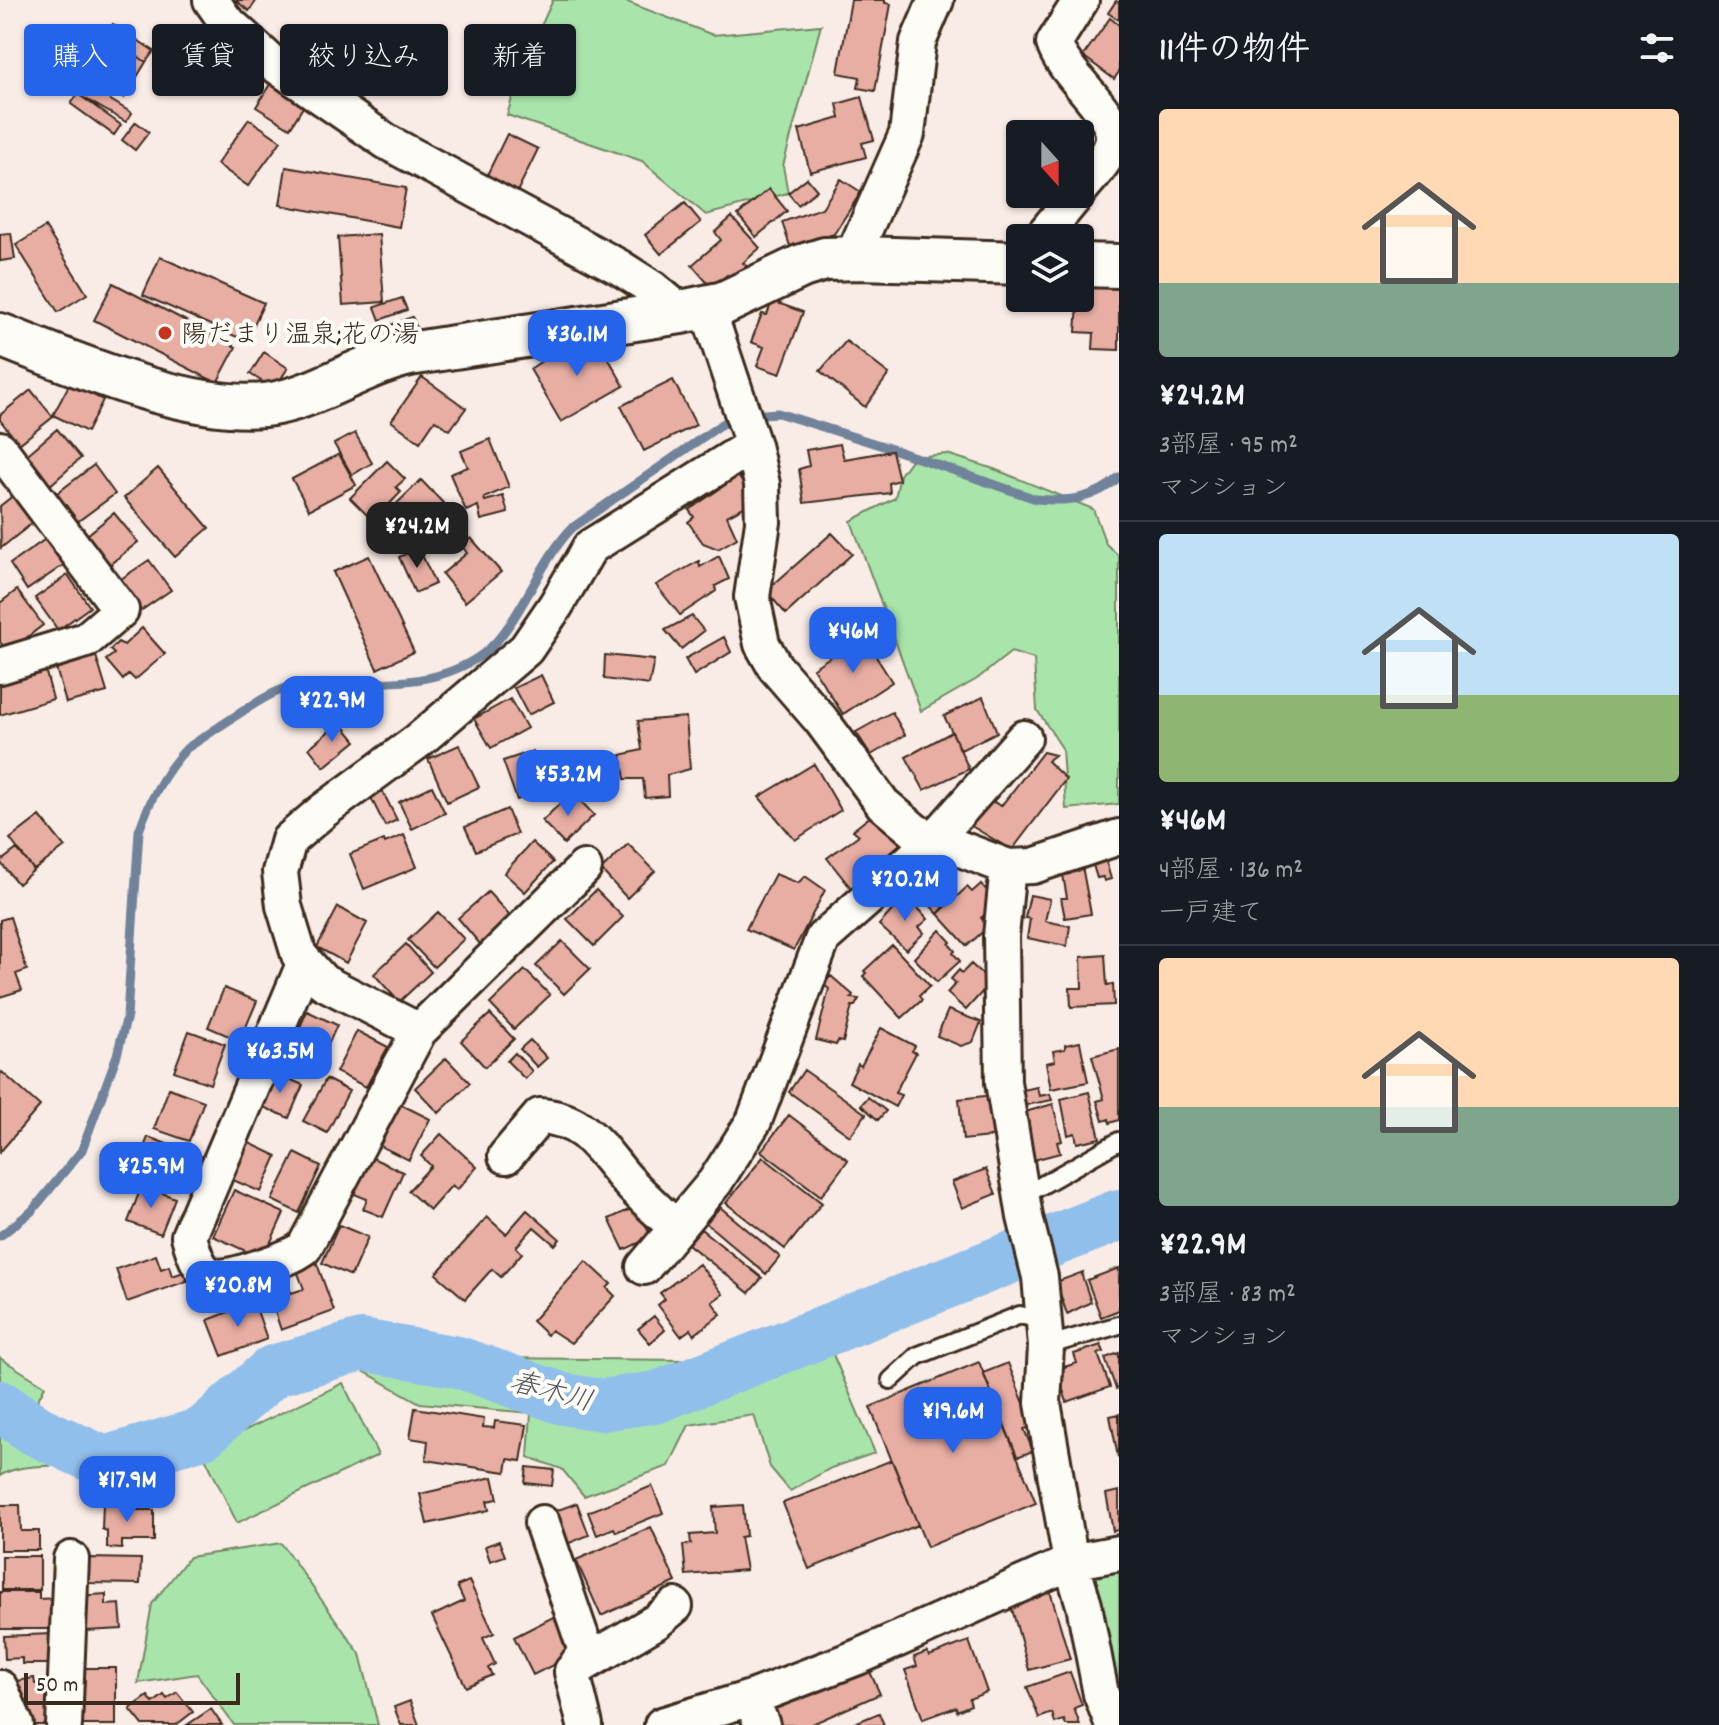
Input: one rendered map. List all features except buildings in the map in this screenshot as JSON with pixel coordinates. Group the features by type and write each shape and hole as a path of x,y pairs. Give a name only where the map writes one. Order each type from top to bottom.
{"street":[{"path":"211,0 225,20 271,62 387,142 619,267 713,325 753,445 764,504 752,597 762,644 775,667 821,720 883,804 910,827 934,840 1008,867 1033,866 1119,837"},
{"path":"852,258 907,134 918,42 936,0"},
{"path":"1081,0 1054,43 1058,58 1110,121 1113,139 1094,173"},
{"path":"1052,224 1065,208"},
{"path":"3,344 166,393 246,407 279,403 371,364 409,354 692,310 746,294 814,262 852,258 1006,263"},
{"path":"1094,265 1119,266"},
{"path":"419,1031 323,982 299,955 284,906 280,872 289,840 418,741 526,649 590,547 753,445"},
{"path":"0,449 121,610 86,640 0,666"},
{"path":"644,1267 715,1182 754,1121 823,938 934,840 1024,738"},
{"path":"1008,867 1001,936 1003,1082 1024,1206 1040,1277 1046,1333 1043,1403 1071,1562 1084,1605 1101,1694 1113,1725"},
{"path":"305,962 189,1236 195,1262 212,1276 226,1279 294,1256 304,1248 419,1031 584,868"},
{"path":"506,1156 540,1116 561,1117 591,1136 628,1181 676,1228"},
{"path":"542,1523 586,1651 572,1672 585,1725"},
{"path":"662,1725 757,1712 871,1651 1071,1562 1119,1553"},
{"path":"64,1725 71,1559"},
{"path":"572,1672 657,1621 675,1606"},
{"path":"0,1688 16,1725"}],"lane":[{"path":"1024,1206 1119,1141"},
{"path":"891,1380 917,1356 1020,1315 1046,1333 1119,1325"}],"green space":[{"path":"553,0 622,0 713,35 821,25 783,166 788,193 706,215 642,161 507,115 513,96 576,96 576,24 542,24"},
{"path":"947,454 994,469 1093,509 1106,544 1119,556 1119,804 1066,809 1062,748 1037,710 1034,659 1011,652 977,679 921,711 851,521 895,498 900,475 913,457"},
{"path":"823,1331 875,1453 831,1468 790,1491 770,1467 754,1415 689,1425 669,1466 584,1496 562,1469 528,1457 531,1413 420,1403 351,1364 490,1358 682,1360"},
{"path":"0,1358 45,1386 20,1434 155,1453 153,1474 51,1466 13,1470 0,1476"},
{"path":"343,1383 378,1455 237,1523 202,1451"},
{"path":"281,1543 360,1654 378,1725 234,1725 197,1674 138,1683 152,1604 189,1557"},
{"path":"1119,1561 1119,1700 1089,1577"}],"waterway":[{"path":"751,415 778,413 1036,499 1080,498 1100,491 1119,477"},
{"path":"0,1236 32,1211 82,1150 117,1055 127,1016 139,831 158,786 187,748 252,705 287,688 414,680 462,667 484,653 508,627 549,558 572,528 722,424 737,418"},
{"name":"春木川","path":"0,1406 37,1431 104,1462 203,1433 273,1371 362,1345 458,1362 563,1399 602,1405 657,1397 1119,1215"}],"place":[{"name":"陽だまり温泉;花の湯","path":"165,333"}]}
